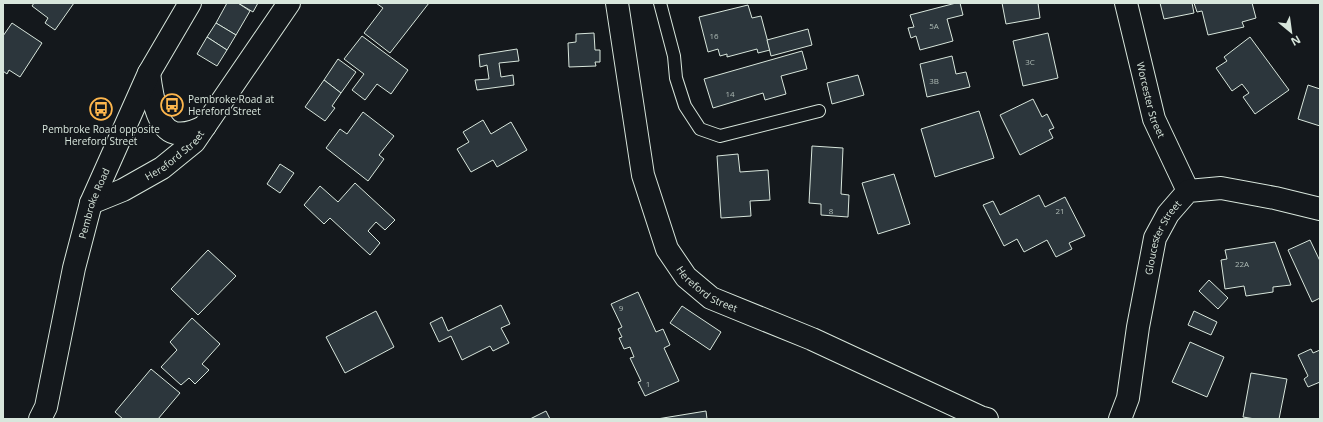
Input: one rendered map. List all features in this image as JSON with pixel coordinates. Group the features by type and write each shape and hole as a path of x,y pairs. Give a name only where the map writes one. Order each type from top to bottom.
{"street":[{"name":"Pembroke Road","path":"40,419 46,407 74,268 92,203 149,73 190,3"},
{"name":"Hereford Street","path":"92,203 123,190 162,168 194,142 289,3"},
{"name":"Hereford Street","path":"617,3 643,175 667,249 686,277 711,298 812,339 987,419"},
{"name":"Worcester Street","path":"1126,3 1154,118 1188,191"},
{"path":"149,73 152,96 160,119 166,128 175,133 192,132 205,126"},
{"name":"Gloucester Street","path":"1120,419 1128,398 1138,327 1155,238 1168,214 1188,191 1221,188 1275,198 1320,210"}],"lane":[{"path":"660,3 674,56 676,78 686,106 700,129 720,136 819,111"}],"building":[{"path":"34,3 74,3 55,30 45,23 48,18 32,6"},
{"path":"227,3 238,3 250,11 236,35 216,23"},
{"path":"238,3 258,3 253,12"},
{"path":"376,3 429,3 390,53 364,33 383,8"},
{"path":"960,3 963,15 947,19 953,41 920,50 916,36 911,38 908,28 914,27 910,15"},
{"path":"1002,3 1038,3 1040,18 1006,24"},
{"path":"1160,3 1192,3 1194,13 1164,19"},
{"path":"1194,3 1252,3 1256,18 1242,22 1244,27 1208,35 1202,11 1197,12"},
{"path":"748,5 752,18 761,16 770,50 758,53 757,49 727,57 727,54 720,56 718,49 708,52 699,17"},
{"path":"12,23 42,43 20,77 9,70 7,74 3,71 3,36"},
{"path":"216,23 236,35 227,50 207,37"},
{"path":"808,29 812,45 771,56 767,40"},
{"path":"594,33 595,50 600,50 600,62 595,62 596,66 569,67 568,43 576,42 576,34"},
{"path":"1048,33 1058,78 1023,86 1013,41"},
{"path":"362,36 408,70 391,94 377,84 365,100 352,90 364,74 344,59"},
{"path":"207,37 227,50 217,66 197,54"},
{"path":"1250,37 1289,90 1255,114 1243,97 1249,93 1242,84 1232,91 1216,68 1227,61 1224,57"},
{"path":"517,49 519,61 499,63 501,77 513,75 514,85 477,90 475,80 489,79 487,65 480,67 479,55"},
{"path":"802,51 807,69 781,76 786,94 765,100 763,93 713,108 704,79"},
{"path":"952,56 956,74 966,72 970,87 927,97 920,64"},
{"path":"338,59 356,72 341,93 324,80"},
{"path":"858,75 864,95 832,104 827,83"},
{"path":"324,80 341,93 332,106 335,108 325,121 305,107"},
{"path":"1308,85 1320,89 1320,126 1298,119"},
{"path":"1033,99 1042,117 1047,114 1054,128 1049,130 1053,138 1020,155 1000,115"},
{"path":"979,111 994,158 935,177 921,129"},
{"path":"363,112 394,136 379,155 384,159 368,181 326,148 340,129 347,134"},
{"path":"483,120 491,134 511,122 527,150 497,167 493,160 471,172 457,149 469,142 463,132"},
{"path":"812,146 843,148 841,194 849,195 848,217 821,215 821,204 809,203"},
{"path":"738,154 740,172 768,170 770,200 750,201 751,216 721,218 717,156"},
{"path":"280,164 294,173 280,193 267,184"},
{"path":"894,174 910,224 878,234 862,183"},
{"path":"355,183 395,220 385,230 376,222 368,231 380,243 370,255 330,218 324,224 304,205 320,186 338,202"},
{"path":"1039,195 1045,207 1065,197 1085,236 1069,243 1072,249 1056,257 1047,240 1024,252 1017,239 1004,246 983,205 993,201 1000,215"},
{"path":"1310,240 1320,261 1320,298 1312,302 1288,250"},
{"path":"1275,242 1291,285 1273,287 1273,292 1246,296 1244,286 1225,289 1221,260 1227,259 1225,250"},
{"path":"208,250 236,276 198,315 171,289"},
{"path":"1209,280 1228,298 1218,309 1199,291"},
{"path":"638,292 656,332 663,329 670,345 664,348 679,381 645,396 638,382 641,381 630,358 634,357 630,347 624,349 619,338 622,337 618,329 622,327 611,304"},
{"path":"501,305 510,324 501,328 509,343 493,351 490,346 462,360 451,336 439,342 430,323 442,317 448,331"},
{"path":"682,306 721,332 710,350 670,323"},
{"path":"376,311 394,347 345,373 326,337"},
{"path":"1194,311 1217,322 1211,335 1188,325"},
{"path":"192,318 220,344 202,364 209,370 195,384 189,378 181,385 161,367 177,350 170,342"},
{"path":"1190,342 1224,357 1207,397 1172,382"},
{"path":"1311,349 1313,353 1320,350 1320,382 1308,387 1304,379 1308,376 1298,355"},
{"path":"151,369 180,393 158,419 123,419 115,412"},
{"path":"1251,373 1287,379 1279,419 1255,419 1243,417"},
{"path":"546,411 550,419 530,419"},
{"path":"706,411 707,419 657,419"}],"place":[{"name":"Pembroke Road at Hereford Street","path":"172,105"},
{"name":"Pembroke Road opposite Hereford Street","path":"101,109"}]}
